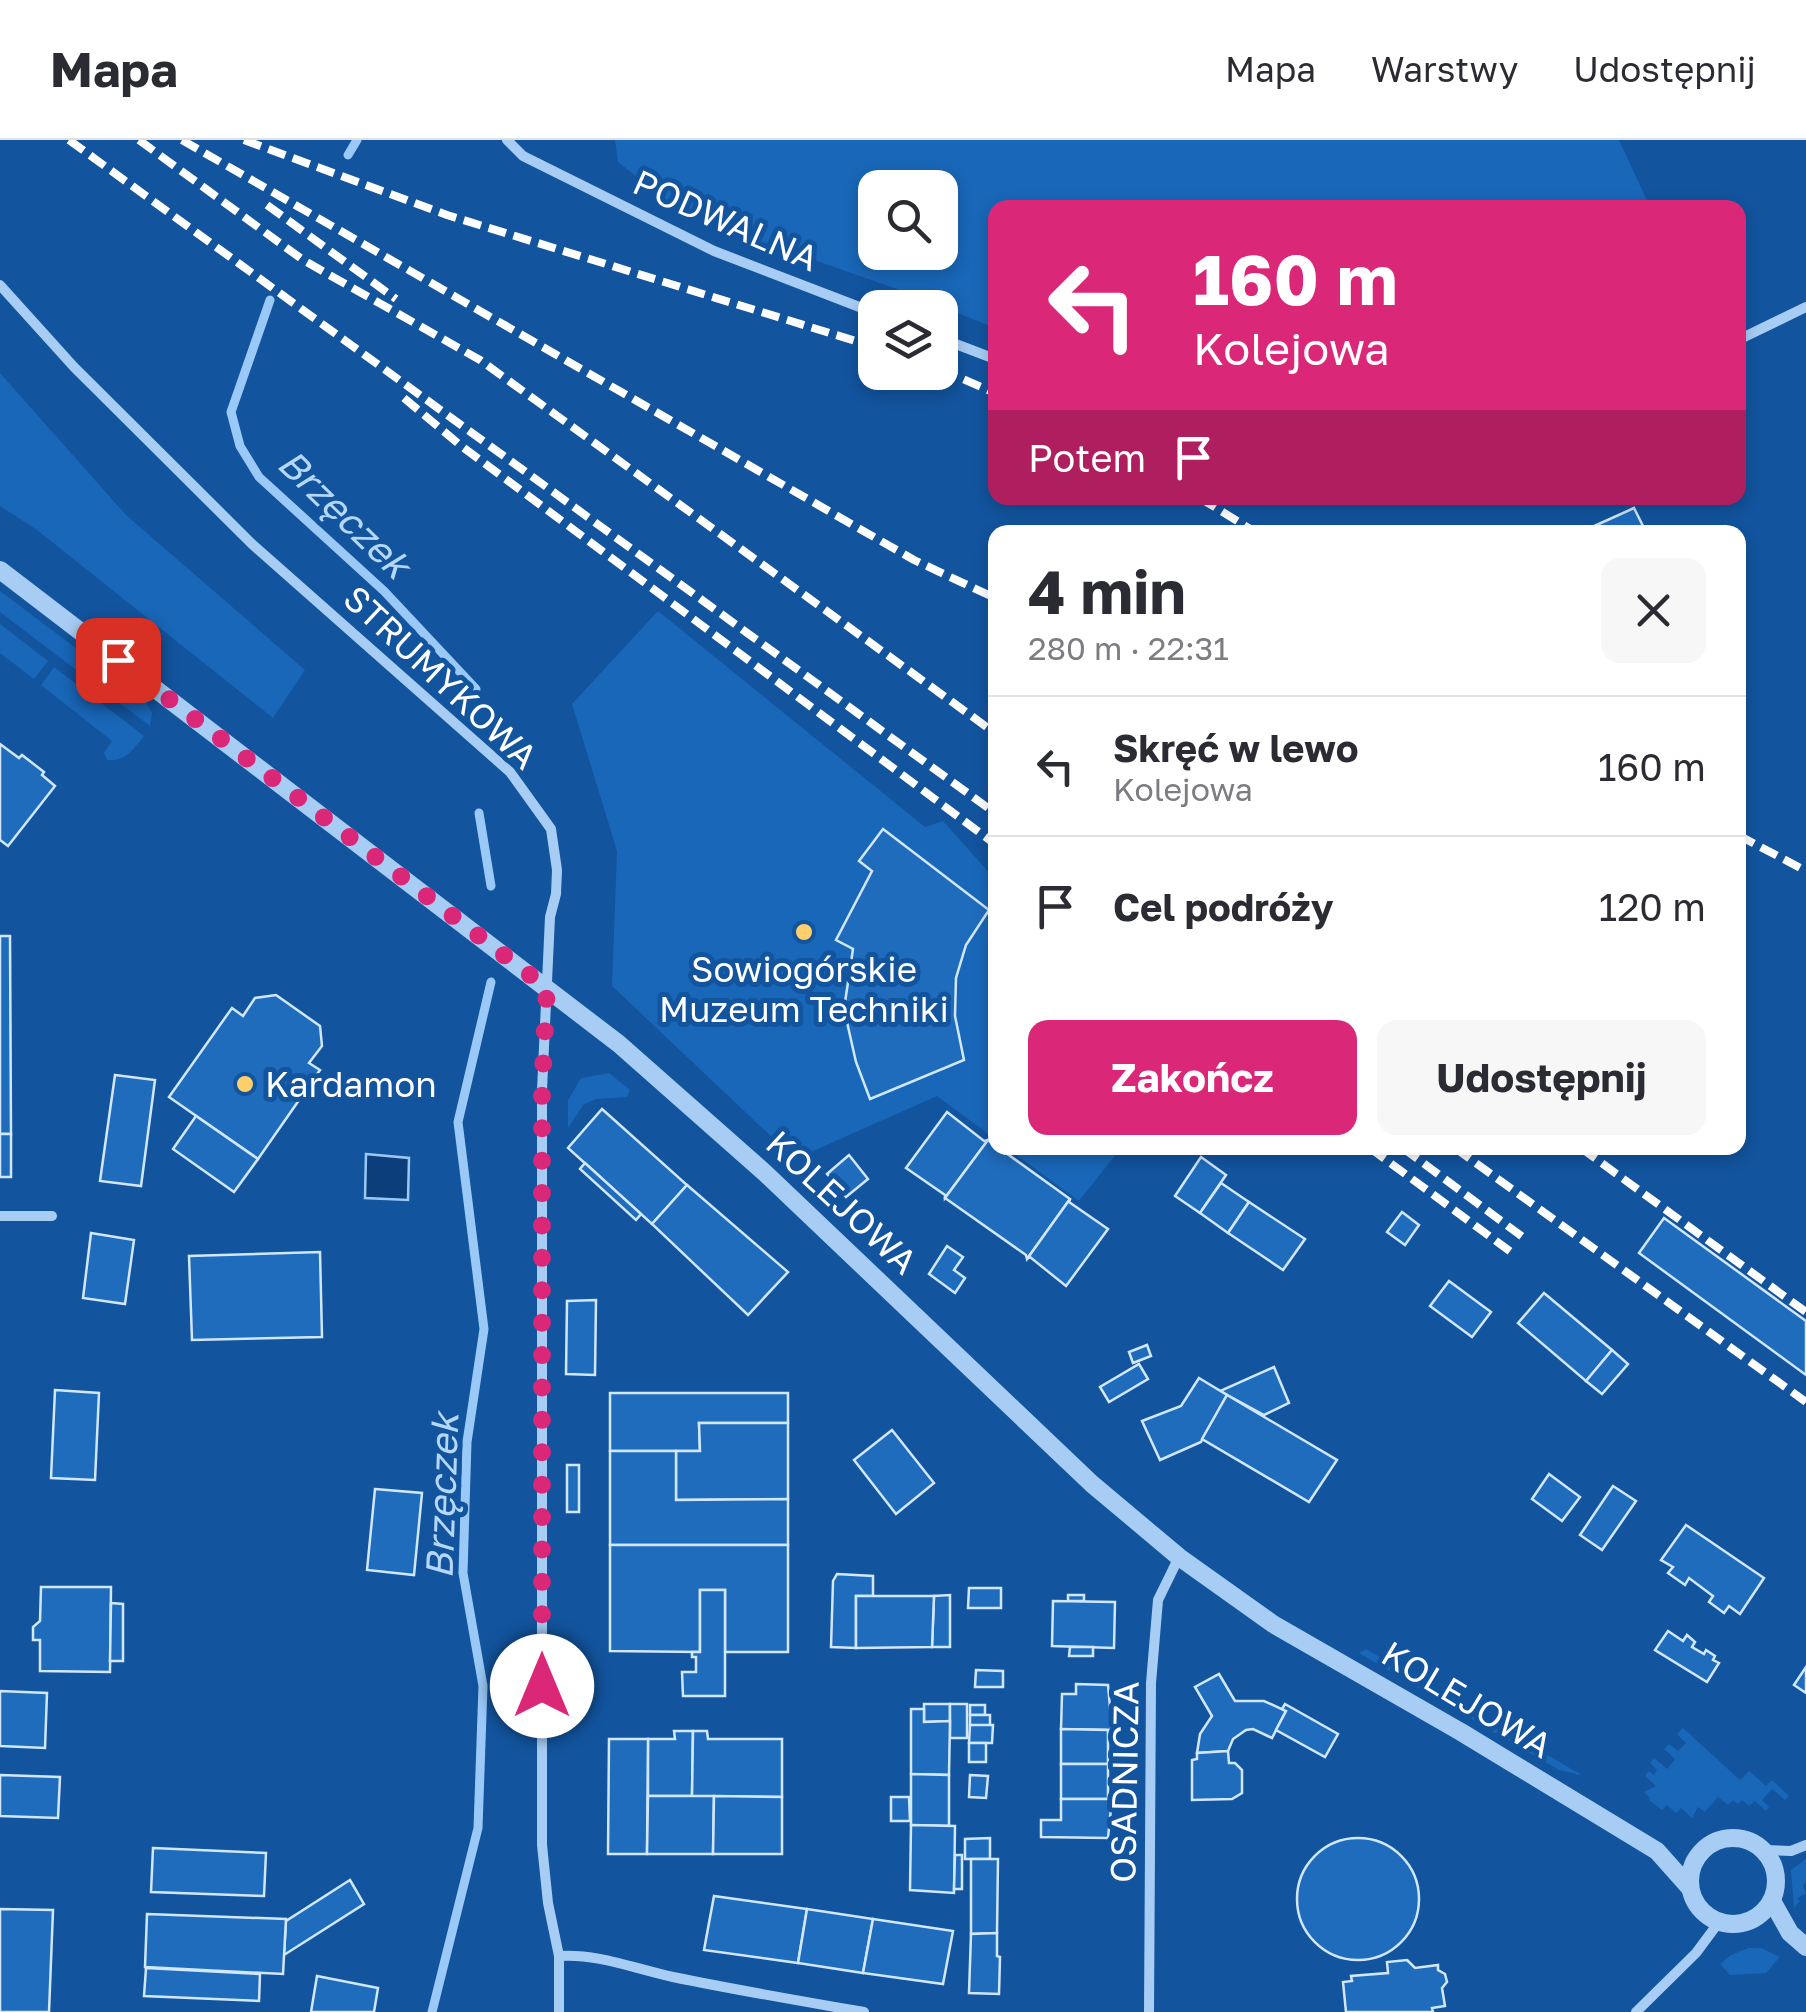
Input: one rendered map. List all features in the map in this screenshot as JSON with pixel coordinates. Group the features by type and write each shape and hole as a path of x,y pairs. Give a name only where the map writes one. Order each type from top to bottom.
{"street":[{"name":"PODWALNA","path":"506,140 523,156 714,251 858,306"},
{"name":"STRUMYKOWA","path":"0,286 74,367 239,532 477,740 522,787 551,829 556,853 542,1090 542,1845 559,1956 559,2012"},
{"path":"1746,336 1806,307"},
{"path":"958,345 988,356"},
{"name":"KOLEJOWA","path":"0,570 619,1044 765,1173 1092,1484 1179,1558 1273,1624 1447,1723 1657,1851 1690,1887"},
{"path":"0,1216 52,1216"},
{"name":"OSADNICZA","path":"1148,2012 1151,1682 1158,1600 1179,1558"},
{"path":"1726,1838 1753,1842 1764,1850 1776,1874 1772,1901 1754,1919 1742,1924 1718,1922 1699,1909 1690,1887 1694,1860 1702,1850 1726,1838"},
{"path":"1764,1850 1790,1851 1806,1846"},
{"name":"KOLEJOWA","path":"1657,1851 1694,1860"},
{"path":"1772,1901 1790,1933"},
{"path":"1754,1919 1790,1933 1806,1946"},
{"path":"1636,2012 1696,1952 1718,1922"},
{"path":"559,1956 584,1954 741,1992 864,2012"}],"shaded area":[{"path":"615,140 1619,140 1647,200 988,200 988,325 958,313 958,290 900,290 685,215 618,162"},
{"path":"0,373 126,515 305,670 273,718 37,530 0,506"},
{"path":"0,591 145,700 152,713 150,726 0,612"},
{"name":"Sowiogórskie Muzeum Techniki","path":"658,611 925,827 943,821 988,871 988,1134 937,1096 795,1159 612,986 617,851 572,704"},
{"path":"0,624 48,661 34,679 0,653"},
{"path":"54,667 144,736 128,754 107,760 104,753 112,741 41,685"},
{"path":"609,1073 630,1090 627,1097 584,1104 568,1128 568,1100 581,1078"},
{"path":"366,1154 409,1158 408,1200 365,1198"},
{"path":"1017,1155 1115,1155 1079,1201"},
{"path":"1366,1649 1580,1775 1559,1770 1359,1653"},
{"path":"1683,1728 1740,1780 1749,1771 1766,1786 1772,1780 1789,1796 1785,1800 1772,1789 1762,1800 1769,1807 1766,1811 1755,1801 1749,1806 1742,1800 1738,1804 1733,1800 1728,1805 1718,1797 1705,1812 1698,1807 1692,1818 1681,1808 1676,1813 1667,1805 1662,1810 1644,1792 1656,1786 1645,1776 1649,1771 1654,1775 1657,1770 1650,1763 1654,1758 1667,1769 1675,1759 1664,1749 1669,1744 1678,1751 1686,1743 1677,1734"},
{"path":"1806,1859 1806,1894 1797,1898 1800,1901 1794,1908 1791,1870"},
{"path":"1748,1948 1761,1948 1780,1957 1766,1973 1730,1975 1720,1964"}],"building":[{"path":"1634,508 1642,525 1596,525"},
{"path":"0,744 19,758 22,755 55,786 8,846 0,840"},
{"path":"883,829 988,909 966,945 956,978 955,1016 964,1060 870,1099 856,1062 844,1009 853,949 836,940 872,871 859,861"},
{"path":"0,936 10,936 11,1134 0,1134"},
{"name":"Kardamon","path":"276,995 320,1026 322,1046 309,1063 320,1070 258,1159 169,1097 232,1008 243,1016 255,998"},
{"path":"115,1075 155,1080 141,1186 100,1181"},
{"path":"602,1109 687,1185 652,1224 568,1148"},
{"path":"947,1112 984,1141 988,1140 945,1198 906,1168"},
{"path":"196,1116 258,1159 234,1192 173,1149"},
{"path":"0,1134 11,1134 11,1177 0,1177"},
{"path":"988,1140 988,1155 1009,1155 1070,1199 1027,1259 945,1198"},
{"path":"849,1155 868,1179 846,1197 827,1174"},
{"path":"1201,1157 1226,1175 1200,1213 1175,1196"},
{"path":"585,1163 641,1214 636,1220 580,1169"},
{"path":"1221,1183 1249,1202 1228,1233 1200,1213"},
{"path":"687,1185 788,1272 748,1315 652,1224"},
{"path":"1070,1199 1108,1229 1066,1286 1030,1257 1027,1259"},
{"path":"1249,1202 1305,1239 1283,1270 1228,1233"},
{"path":"1402,1212 1419,1225 1405,1245 1387,1232"},
{"path":"1664,1218 1806,1321 1806,1375 1639,1253"},
{"path":"91,1233 134,1240 125,1304 83,1298"},
{"path":"947,1246 963,1257 954,1270 965,1278 955,1293 929,1274"},
{"path":"320,1252 322,1337 192,1340 189,1256"},
{"path":"1449,1281 1491,1312 1472,1337 1430,1306"},
{"path":"1544,1293 1612,1350 1586,1381 1518,1323"},
{"path":"596,1300 595,1375 566,1374 567,1301"},
{"path":"1147,1345 1151,1356 1133,1363 1129,1352"},
{"path":"1612,1350 1628,1364 1602,1394 1586,1381"},
{"path":"1139,1364 1148,1379 1109,1402 1100,1387"},
{"path":"1274,1367 1289,1403 1264,1415 1220,1391"},
{"path":"1199,1378 1227,1395 1201,1442 1160,1460 1142,1421 1181,1406"},
{"path":"55,1390 99,1393 95,1480 51,1478"},
{"path":"610,1393 788,1393 788,1423 699,1423 700,1451 610,1451"},
{"path":"1227,1395 1337,1460 1309,1502 1202,1439"},
{"path":"699,1423 788,1423 788,1499 676,1500 676,1451 700,1451"},
{"path":"892,1430 934,1483 896,1514 854,1460"},
{"path":"610,1451 676,1451 676,1500 788,1499 788,1545 610,1545"},
{"path":"567,1465 579,1465 579,1512 567,1512"},
{"path":"1549,1474 1580,1497 1562,1521 1532,1499"},
{"path":"1613,1486 1636,1501 1602,1550 1580,1535"},
{"path":"375,1489 422,1493 414,1575 367,1570"},
{"path":"1686,1525 1764,1578 1740,1614 1729,1606 1724,1613 1709,1602 1713,1596 1689,1578 1685,1585 1668,1573 1673,1567 1661,1560"},
{"path":"610,1545 788,1545 788,1652 725,1652 725,1590 700,1590 700,1652 610,1651"},
{"path":"837,1574 873,1576 873,1596 856,1596 856,1648 831,1647 833,1581"},
{"path":"41,1587 111,1587 110,1672 40,1671 40,1640 33,1640 33,1627 40,1621"},
{"path":"969,1588 1001,1588 1001,1608 968,1608"},
{"path":"700,1590 725,1590 725,1696 683,1696 682,1672 696,1672 692,1652 700,1652"},
{"path":"950,1595 950,1647 932,1647 934,1596"},
{"path":"1068,1595 1084,1595 1084,1601 1068,1601"},
{"path":"856,1596 934,1596 932,1647 856,1648"},
{"path":"1053,1601 1115,1602 1114,1648 1052,1646"},
{"path":"111,1603 123,1604 123,1661 110,1661"},
{"path":"1668,1631 1683,1641 1687,1635 1695,1642 1692,1647 1715,1656 1713,1660 1719,1663 1707,1682 1655,1650"},
{"path":"1070,1647 1093,1647 1093,1656 1069,1656"},
{"path":"1806,1667 1806,1693 1794,1685"},
{"path":"976,1670 1003,1671 1003,1687 975,1687"},
{"path":"1219,1674 1235,1701 1264,1701 1286,1711 1272,1738 1253,1729 1246,1730 1233,1739 1228,1751 1197,1753 1200,1734 1212,1716 1195,1687"},
{"path":"1076,1684 1108,1685 1112,1730 1061,1729 1062,1694 1076,1694"},
{"path":"0,1691 47,1693 45,1748 0,1746"},
{"path":"924,1704 950,1704 950,1721 924,1722"},
{"path":"950,1704 967,1704 967,1738 950,1738"},
{"path":"1285,1704 1338,1734 1325,1757 1276,1730 1286,1711 1282,1709"},
{"path":"970,1705 985,1705 985,1715 970,1715"},
{"path":"911,1709 924,1709 924,1722 950,1721 949,1775 911,1774"},
{"path":"970,1715 990,1715 990,1726 970,1725"},
{"path":"970,1725 993,1725 992,1743 969,1743"},
{"path":"1061,1729 1108,1730 1108,1764 1061,1764"},
{"path":"674,1731 693,1731 692,1796 648,1796 648,1739 675,1739"},
{"path":"693,1731 707,1731 708,1739 782,1739 782,1797 692,1796"},
{"path":"609,1739 648,1739 647,1854 608,1854"},
{"path":"969,1743 986,1743 986,1762 969,1762"},
{"path":"1228,1751 1229,1763 1242,1770 1242,1793 1232,1799 1192,1800 1192,1760 1197,1759 1197,1753"},
{"path":"1061,1764 1108,1764 1108,1799 1061,1799"},
{"path":"911,1774 949,1775 949,1826 911,1825"},
{"path":"0,1775 60,1777 58,1818 0,1816"},
{"path":"970,1775 988,1776 986,1798 969,1797"},
{"path":"648,1796 714,1796 713,1854 647,1854"},
{"path":"714,1796 782,1797 782,1854 713,1854"},
{"path":"891,1797 909,1797 910,1821 891,1821"},
{"path":"1061,1799 1112,1799 1108,1838 1041,1837 1041,1820 1061,1820"},
{"path":"911,1825 955,1826 954,1893 910,1890"},
{"path":"990,1838 990,1859 965,1859 965,1839"},
{"path":"1358,1838 1381,1843 1401,1856 1414,1876 1419,1899 1414,1922 1401,1942 1381,1955 1358,1960 1335,1955 1315,1942 1302,1922 1297,1899 1302,1876 1315,1856 1335,1843"},
{"path":"153,1848 266,1853 264,1896 151,1892"},
{"path":"955,1855 962,1855 962,1889 954,1889"},
{"path":"971,1859 998,1859 997,1933 971,1934"},
{"path":"350,1880 364,1904 284,1955 286,1921"},
{"path":"714,1896 807,1909 798,1963 704,1950"},
{"path":"0,1909 53,1910 49,2012 0,2012"},
{"path":"807,1909 873,1919 863,1973 798,1963"},
{"path":"147,1914 286,1919 283,1974 145,1967"},
{"path":"873,1919 953,1931 943,1984 863,1973"},
{"path":"997,1933 999,1994 969,1993 971,1934"},
{"path":"1407,1960 1415,1968 1438,1965 1447,1982 1442,1988 1445,2006 1432,2008 1433,2012 1346,2012 1343,1982 1352,1981 1351,1976 1388,1973 1387,1962"},
{"path":"146,1968 260,1974 259,2001 144,1996"},
{"path":"317,1976 378,1988 374,2012 311,2012"}],"waterway":[{"name":"Brzęczek","path":"348,155 357,140"},
{"name":"Brzęczek","path":"270,300 231,412 240,446 259,477 384,591 476,689"},
{"name":"Brzęczek","path":"479,813 491,886"},
{"name":"Brzęczek","path":"432,2012 478,1828 483,1686 463,1573 467,1442 484,1329 458,1122 491,982"}],"railway":[{"path":"69,140 988,808"},
{"path":"139,140 303,260 480,360 988,728"},
{"path":"182,140 914,560 988,595"},
{"path":"244,140 447,215 858,342"},
{"path":"267,205 396,299"},
{"path":"958,377 988,390"},
{"path":"404,398 460,445 988,839"},
{"path":"1211,505 1244,525"},
{"path":"1746,839 1806,871"},
{"path":"1379,1155 1515,1255"},
{"path":"1412,1155 1524,1238"},
{"path":"1465,1155 1806,1402"},
{"path":"1591,1155 1806,1312"}],"place":[{"name":"Sowiogórskie Muzeum Techniki","path":"804,932"},
{"name":"Kardamon","path":"245,1084"}],"route":[{"path":"118,660 547,988 542,1090 542,1686"}]}
